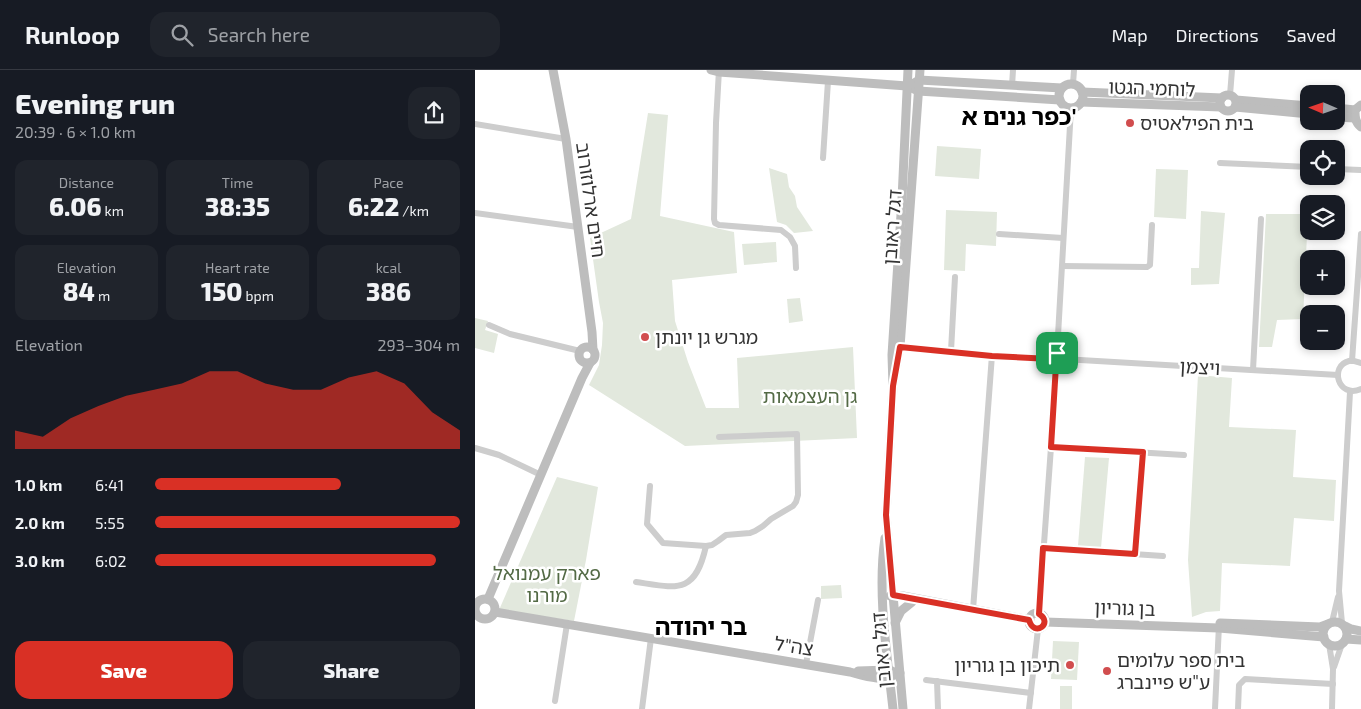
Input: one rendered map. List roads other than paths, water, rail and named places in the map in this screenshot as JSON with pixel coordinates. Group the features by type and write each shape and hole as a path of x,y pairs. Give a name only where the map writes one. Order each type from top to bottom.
{"street":[{"name":"חיים ארלוזורוב","path":"553,70 566,139 593,335 587,350"},
{"name":"דגל ראובן","path":"896,347 908,70"},
{"name":"דגל ראובן","path":"893,709 881,573 886,528 893,386 919,70"},
{"path":"1012,86 1013,70"},
{"path":"1073,84 1074,70"},
{"path":"1229,101 1232,70"},
{"path":"796,268 795,246 790,236 781,230 719,225 715,223 713,214 717,71 907,86 918,92 1060,100"},
{"path":"907,86 919,80 1062,88 1073,84"},
{"path":"823,158 828,81"},
{"path":"1062,88 1059,92 1060,100 1065,107 1076,107 1082,97 1077,86 1073,84"},
{"name":"לוחמי הגטו","path":"1082,97 1229,101 1300,105"},
{"name":"לוחמי הגטו","path":"1229,101 1300,113"},
{"path":"1057,353 1071,108"},
{"path":"1357,111 1357,123 1361,127"},
{"path":"475,124 566,139"},
{"path":"1220,163 1300,167"},
{"path":"1345,169 1361,170"},
{"path":"475,213 578,227"},
{"path":"1253,370 1261,219"},
{"path":"1062,266 1147,268 1150,265 1152,225"},
{"path":"999,234 1063,238"},
{"path":"1352,361 1357,335 1361,234"},
{"path":"951,351 955,277"},
{"path":"488,599 582,378 586,362 595,357 595,354 587,350 510,334 489,326"},
{"path":"896,347 992,356 1051,359"},
{"path":"586,362 580,359 587,350"},
{"path":"1051,359 1052,355 1057,353"},
{"path":"1056,365 1060,364 1063,359 1057,353"},
{"path":"973,610 992,356"},
{"path":"1051,359 1053,364 1056,365"},
{"name":"ויצמן","path":"1063,359 1338,374"},
{"path":"1361,363 1352,361 1345,363 1338,374 1340,385 1344,389 1350,392 1361,389"},
{"path":"1039,614 1056,365"},
{"path":"1333,669 1347,632 1343,625 1339,591 1350,392"},
{"path":"650,486 647,524 663,543 711,545 726,534 755,532 793,506 798,496 797,434 719,437"},
{"path":"1051,447 1184,455"},
{"path":"475,448 499,456 541,475"},
{"path":"1135,554 1143,452"},
{"name":"דגל ראובן","path":"886,528 903,709"},
{"path":"636,582 671,587 683,586 694,578 702,563 706,546"},
{"path":"1043,548 1163,556"},
{"path":"1332,709 1333,669 1324,631 1330,623 1339,591"},
{"path":"482,599 488,599 494,602 496,609 492,616 483,619 479,617 475,606 482,599"},
{"path":"882,599 925,601 1029,620"},
{"path":"893,599 912,602 925,601"},
{"path":"806,664 818,600"},
{"path":"895,623 901,611 912,602"},
{"name":"צה\"ל","path":"495,612 806,664 869,677 900,673"},
{"path":"1029,620 1034,614 1043,616 1045,622 1038,629"},
{"path":"475,626 479,617"},
{"path":"1029,620 1031,626 1038,629"},
{"name":"בן גוריון","path":"1045,622 1203,628 1219,625 1320,626 1330,623"},
{"path":"1330,623 1337,622 1351,629 1361,631"},
{"path":"555,701 567,624"},
{"path":"1215,709 1219,625"},
{"name":"בן גוריון","path":"1219,625 1327,641"},
{"path":"1029,709 1038,629"},
{"path":"642,709 651,638"},
{"path":"1327,641 1335,646 1344,642 1361,640"},
{"path":"1238,709 1239,685 1245,679 1333,684"},
{"path":"926,680 1031,692"},
{"path":"937,681 938,709"}],"place":[{"name":"בית הפילאטיס","path":"1130,123"},
{"name":"מגרש גן יונתן","path":"645,337"},
{"name":"תיכון בן גוריון","path":"1070,665"},
{"name":"בית ספר עלומים ע\"ש פיינברג","path":"1107,671"}],"district":[{"name":"כפר גנים א'","path":"1019,117"},
{"name":"בר יהודה","path":"701,627"}],"park label":[{"name":"גן העצמאות","path":"810,396"},
{"name":"פארק עמנואל מורנו","path":"547,584"}]}
